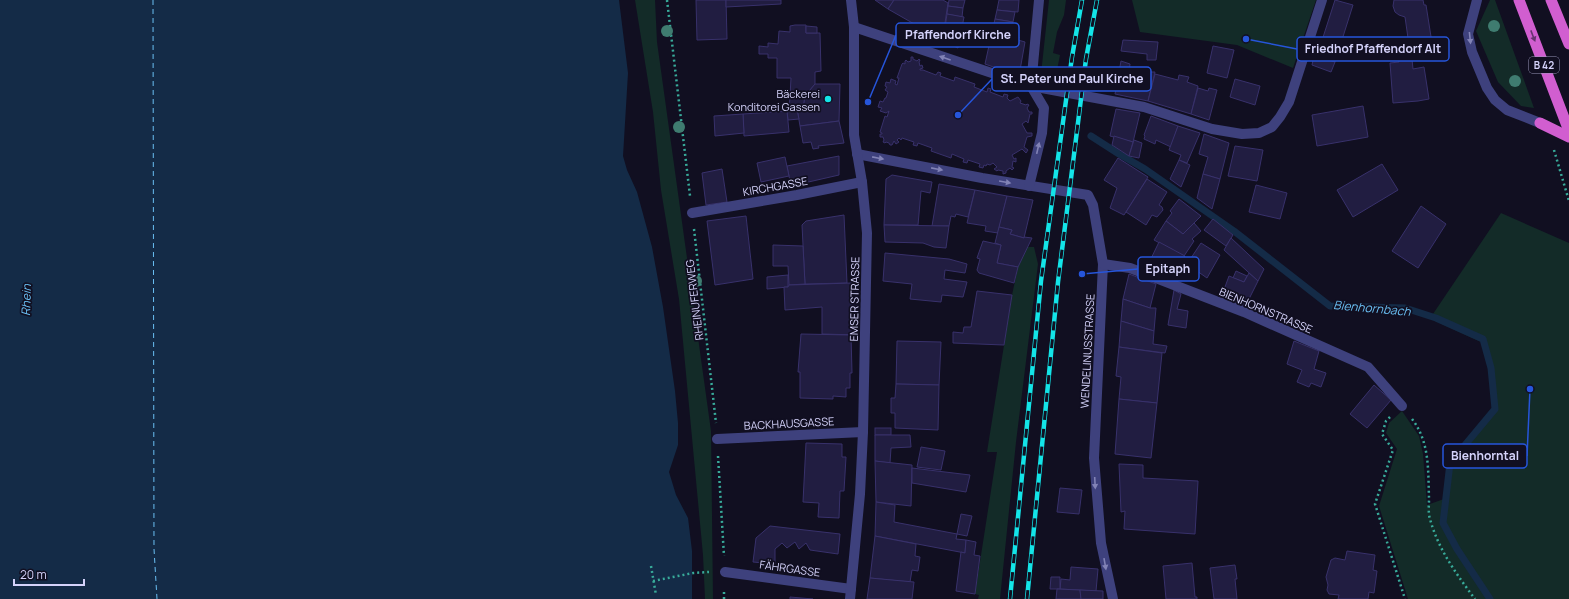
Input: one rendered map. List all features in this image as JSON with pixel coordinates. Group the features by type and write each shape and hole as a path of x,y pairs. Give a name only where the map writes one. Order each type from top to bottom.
{"highway":[{"name":"B 42","path":"1519,0 1569,131"},
{"path":"1551,0 1569,44"},
{"path":"1540,123 1569,137"}],"street":[{"name":"EMSER STRASSE","path":"851,0 854,28 854,135 862,182 868,233 863,432 860,494 851,594"},
{"path":"1029,186 1042,133 1044,108 1031,86 1039,0"},
{"path":"854,28 1031,86 1144,107 1212,129 1242,134 1259,133 1272,127 1289,102 1322,0"},
{"path":"1478,0 1468,34 1472,52 1487,88 1495,100 1506,110 1540,123"},
{"name":"WENDELINUSSTRASSE","path":"857,154 1029,186 1088,195 1092,205 1104,264 1094,458 1101,543 1113,599"},
{"name":"KIRCHGASSE","path":"692,212 797,195 862,182"},
{"name":"BIENHORNSTRASSE","path":"1104,264 1130,268 1152,276 1244,312 1368,366 1402,406"},
{"name":"BACKHAUSGASSE","path":"717,439 863,432"},
{"name":"FÄHRGASSE","path":"725,572 851,594"}],"path":[{"name":"RHEINUFERWEG","path":"667,0 717,439 725,572 724,599"},
{"path":"1405,599 1376,504 1393,450 1382,434 1386,421 1402,406 1414,421 1421,434 1427,454 1430,518 1439,543 1459,578 1475,599"},
{"path":"651,566 656,595"},
{"path":"653,580 693,573 725,572"}],"green space":[{"path":"635,0 655,0 657,42 711,431 713,599 705,599 703,555 679,299 661,190 653,112"},
{"path":"1049,0 1066,0 1064,15 1057,32 1053,53 1060,55 1056,75 1041,74"},
{"path":"1132,0 1316,0 1293,68 1237,45 1140,32"},
{"path":"1490,0 1495,0 1534,108 1521,106 1498,82 1476,31"},
{"path":"1501,213 1569,243 1569,599 1408,599 1379,506 1397,449 1386,433 1389,423 1402,411 1419,436 1423,454 1427,505 1444,499 1448,463 1493,408 1489,371 1481,342 1435,321 1433,314"},
{"path":"1027,247 1034,247 1038,264 1016,442 1000,599 978,599 979,595 975,594 997,452 987,452 1012,295 1018,267"}],"water":[{"name":"Rhein","path":"0,0 619,0 628,73 623,156 627,170 637,192 652,247 663,307 678,423 678,445 669,472 676,495 688,518 692,551 692,599 0,599"}],"building":[{"path":"696,0 726,0 727,39 697,40"},
{"path":"726,0 781,0 781,4 726,7"},
{"path":"875,0 894,0 888,9"},
{"path":"894,0 943,0 948,3 945,23 937,37 888,9"},
{"path":"949,0 965,0 963,8 948,6"},
{"path":"999,0 1019,0 1018,12 997,10"},
{"path":"1335,0 1353,5 1335,62 1317,56"},
{"path":"1394,0 1423,0 1424,5 1426,5 1432,43 1409,45 1405,17 1395,12 1393,6"},
{"path":"948,6 963,8 962,17 947,14"},
{"path":"997,10 1015,12 1013,22 995,19"},
{"path":"947,14 964,17 958,48 945,42 946,34 944,34"},
{"path":"995,19 1013,22 1008,34 1003,32 1001,35 992,32"},
{"path":"806,25 806,33 820,33 821,71 815,72 815,84 805,96 790,96 791,78 777,78 777,58 768,58 768,54 759,54 759,46 768,47 768,43 778,44 779,31 790,32 790,26"},
{"path":"806,26 817,27 817,33 806,33"},
{"path":"992,32 1001,35 1003,32 1019,37 1018,40 1025,42 1019,76 985,64"},
{"path":"1123,40 1158,42 1156,60 1147,60 1147,54 1121,51"},
{"path":"1424,44 1420,57 1412,59 1413,69 1424,67 1429,99 1393,103 1390,63 1399,62 1398,55 1405,54 1405,46"},
{"path":"1213,46 1234,50 1227,78 1207,73"},
{"path":"1314,56 1335,62 1331,72 1312,65"},
{"path":"911,57 917,61 919,59 920,60 920,66 922,65 923,68 920,70 936,75 938,72 941,73 940,76 954,81 955,77 975,84 974,87 987,92 988,88 991,89 990,92 1003,97 1004,94 1008,95 1007,98 1010,101 1018,97 1021,101 1020,103 1029,105 1027,108 1029,112 1032,112 1032,114 1030,114 1028,123 1026,121 1022,124 1027,133 1032,133 1032,136 1027,137 1024,147 1028,150 1026,153 1022,149 1012,155 1014,159 1016,158 1016,162 1013,161 1012,167 1014,168 1012,170 1010,168 1003,174 1003,171 997,171 994,169 997,167 993,163 990,165 987,164 986,166 984,165 983,168 979,167 980,164 968,160 967,163 963,162 964,159 952,154 951,158 931,151 932,148 918,143 917,146 913,145 914,142 902,138 901,140 899,138 897,140 899,142 896,144 894,141 892,145 883,142 883,137 880,137 880,134 882,133 880,132 885,116 887,117 889,111 886,113 880,111 882,108 878,107 880,101 883,102 886,98 888,92 885,90 887,87 885,86 886,82 890,83 891,79 896,81 895,84 897,85 899,78 897,78 902,64 905,64 906,60 908,62 911,61"},
{"path":"1121,61 1130,64 1129,72 1145,75 1146,72 1155,72 1148,101 1115,94"},
{"path":"1155,74 1178,80 1179,75 1189,77 1187,82 1198,86 1191,114 1148,101"},
{"path":"1235,79 1260,86 1255,105 1230,97"},
{"path":"815,84 840,84 839,121 800,126 797,108 803,108 805,96"},
{"path":"1198,88 1208,91 1209,88 1217,90 1209,120 1191,114"},
{"path":"790,96 805,96 803,108 789,110"},
{"path":"1363,106 1368,137 1317,146 1312,115"},
{"path":"1116,109 1140,113 1133,142 1110,136"},
{"path":"797,110 799,119 788,120 787,111"},
{"path":"787,111 789,132 744,136 743,114"},
{"path":"743,114 744,133 715,136 714,116"},
{"path":"1151,116 1178,126 1171,147 1156,140 1155,144 1144,139"},
{"path":"839,121 844,143 818,146 819,148 813,149 811,142 803,143 800,126"},
{"path":"1178,126 1200,133 1187,163 1179,160 1181,155 1169,150"},
{"path":"1204,134 1229,143 1220,179 1203,174 1208,157 1199,154"},
{"path":"1114,136 1133,142 1129,156 1112,145"},
{"path":"1134,140 1142,143 1139,158 1129,156"},
{"path":"1235,146 1263,150 1257,181 1228,176"},
{"path":"839,156 839,175 791,186 787,166"},
{"path":"785,157 789,176 761,182 757,163"},
{"path":"1118,158 1148,177 1124,215 1110,208 1117,188 1104,180"},
{"path":"1179,160 1190,165 1181,187 1170,179"},
{"path":"1382,164 1398,190 1353,217 1337,190"},
{"path":"722,169 727,202 706,205 702,173"},
{"path":"1203,174 1220,179 1212,209 1197,198"},
{"path":"892,175 932,182 930,193 921,191 918,225 884,225 886,179"},
{"path":"1147,179 1167,192 1159,205 1163,210 1157,217 1152,215 1146,225 1126,212"},
{"path":"939,184 975,190 968,217 956,214 955,217 951,216 949,226 932,226"},
{"path":"1256,185 1287,193 1280,219 1249,212"},
{"path":"975,190 1007,196 998,233 985,231 986,226 967,223"},
{"path":"1007,196 1033,200 1024,238 1010,234 1012,230 999,227"},
{"path":"1179,199 1201,216 1183,234 1166,221 1172,213 1170,211"},
{"path":"1421,206 1446,224 1418,268 1392,251"},
{"path":"844,215 847,283 805,284 802,225 806,221"},
{"path":"746,216 753,279 715,285 707,221"},
{"path":"1213,219 1233,235 1226,246 1204,230"},
{"path":"1166,221 1183,234 1194,223 1201,231 1192,239 1194,241 1184,256 1154,240"},
{"path":"884,225 949,226 946,248 934,247 923,243 885,242"},
{"path":"999,227 1012,230 1010,234 1024,238 1032,238 1018,267 997,263 1001,245 995,243"},
{"path":"1231,238 1264,269 1258,281 1224,250"},
{"path":"983,241 1001,245 997,263 1018,267 1014,283 979,273 977,270 980,259 977,258"},
{"path":"1159,242 1185,256 1170,280 1146,269"},
{"path":"1201,243 1220,255 1207,278 1187,264"},
{"path":"773,245 803,246 805,284 789,285 788,266 773,266"},
{"path":"885,253 949,259 967,264 965,273 945,270 944,279 967,282 963,297 942,295 941,302 910,299 912,284 883,281"},
{"path":"1236,271 1247,276 1244,282 1233,278"},
{"path":"1249,273 1258,281 1245,307 1221,298 1229,276 1244,282"},
{"path":"1129,274 1156,284 1150,308 1123,299"},
{"path":"788,275 788,287 767,289 767,277"},
{"path":"857,283 857,335 822,334 822,307 785,310 784,287 788,287 789,285"},
{"path":"1174,290 1181,294 1177,309 1188,311 1186,328 1168,325"},
{"path":"977,291 1012,295 1004,345 953,343 953,332 963,333 964,327 971,327"},
{"path":"1123,299 1150,308 1156,308 1154,331 1121,321"},
{"path":"1121,321 1154,331 1153,344 1167,346 1165,353 1119,347"},
{"path":"801,334 851,335 852,373 850,373 850,388 846,388 846,397 833,396 833,399 800,398 800,372 798,372"},
{"path":"897,341 941,342 939,385 896,384"},
{"path":"1294,341 1319,351 1314,369 1326,373 1321,387 1311,383 1309,387 1297,382 1302,370 1287,364"},
{"path":"1119,347 1162,353 1157,403 1119,399 1121,377 1116,376"},
{"path":"896,384 939,385 938,430 895,428 895,413 891,413 891,398 895,398"},
{"path":"1374,385 1391,400 1367,428 1350,414"},
{"path":"1119,399 1157,403 1151,458 1115,454"},
{"path":"875,428 891,428 891,435 875,435"},
{"path":"875,435 910,435 911,447 891,448 890,463 875,461"},
{"path":"806,443 842,444 842,457 846,457 844,491 840,491 839,518 818,517 819,503 803,502"},
{"path":"921,447 945,451 941,470 917,467"},
{"path":"875,461 912,465 911,506 876,502"},
{"path":"1119,464 1143,465 1143,478 1198,481 1195,534 1124,529 1125,511 1121,512"},
{"path":"912,468 970,475 966,492 912,483"},
{"path":"1060,488 1082,490 1079,514 1057,512"},
{"path":"876,502 895,505 894,522 957,534 956,539 966,540 965,553 875,536"},
{"path":"961,514 972,516 967,536 957,534"},
{"path":"770,526 840,534 838,554 810,550 806,543 799,549 795,542 787,548 782,543 775,549 775,564 753,562 756,538"},
{"path":"875,536 916,544 915,556 920,557 918,571 912,570 910,582 870,578"},
{"path":"966,540 976,542 974,555 980,556 975,594 956,591 961,552 965,553"},
{"path":"1347,551 1375,555 1373,570 1377,571 1374,593 1369,592 1368,599 1338,599 1339,595 1329,594 1327,590 1328,585 1326,577 1331,560 1335,558 1345,560"},
{"path":"1192,563 1195,597 1197,597 1197,599 1166,599 1163,566"},
{"path":"1235,565 1237,599 1214,599 1210,568"},
{"path":"1071,567 1098,569 1096,591 1060,589 1061,579 1070,580"},
{"path":"1051,577 1060,577 1060,589 1050,589"},
{"path":"870,578 914,582 912,599 867,599"},
{"path":"1057,589 1080,590 1081,599 1056,599"},
{"path":"1080,590 1103,591 1103,599 1081,599"},
{"path":"790,597 813,599 790,599"}],"waterway":[{"name":"Bienhornbach","path":"1091,136 1145,169 1234,231 1330,306 1405,308 1436,318 1483,339 1491,368 1495,409 1450,463 1443,523 1457,549 1490,599"}],"ferry route":[{"path":"153,0 154,549 157,599"}],"railway":[{"path":"1010,599 1041,281 1072,57 1082,0"},
{"path":"1027,599 1058,282 1086,59 1097,0"}],"place":[{"name":"Friedhof Pfaffendorf Alt","path":"1246,39"},
{"name":"Bäckerei Konditorei Gassen","path":"828,99"},
{"name":"Pfaffendorf Kirche","path":"868,102"},
{"name":"St. Peter und Paul Kirche","path":"958,115"},
{"name":"Epitaph","path":"1082,274"},
{"name":"Bienhorntal","path":"1530,389"}]}
